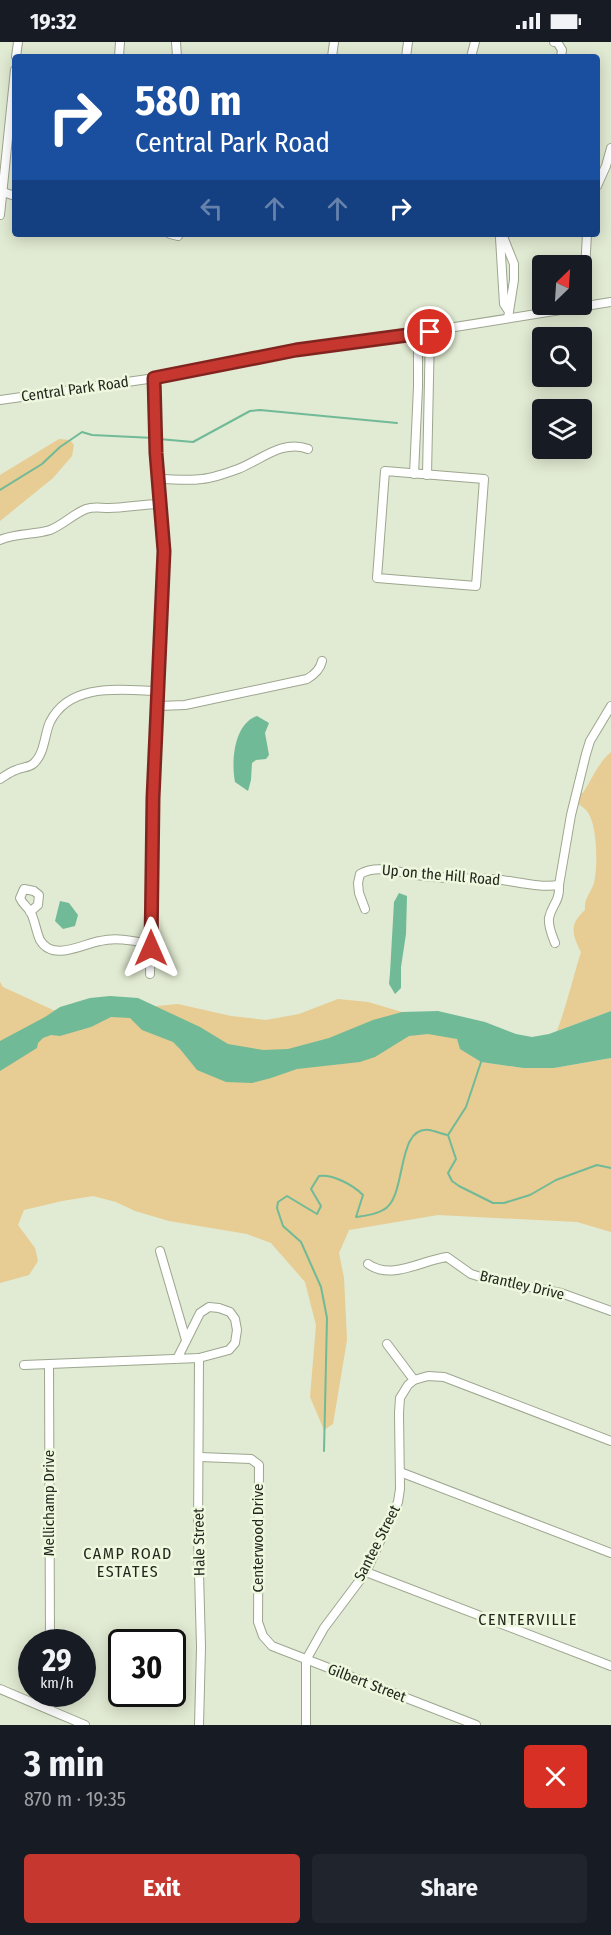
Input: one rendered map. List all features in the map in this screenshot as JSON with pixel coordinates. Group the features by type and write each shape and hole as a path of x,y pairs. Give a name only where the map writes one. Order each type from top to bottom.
{"street":[{"path":"554,42 557,42 561,54"},
{"path":"0,215 12,100"},
{"path":"600,179 611,148"},
{"path":"3,192 12,195"},
{"path":"503,237 514,264 514,280 508,314"},
{"path":"587,255 588,237"},
{"name":"Central Park Road","path":"592,305 611,302"},
{"name":"Central Park Road","path":"0,400 154,378 263,356 430,332 508,314 532,311"},
{"path":"428,475 430,332"},
{"path":"414,474 418,333"},
{"path":"150,974 153,798 159,706 164,551 156,453 154,378"},
{"path":"159,479 202,479 237,469 289,446 297,444 308,448"},
{"path":"385,471 414,474 484,479 476,586 377,578 385,471"},
{"path":"0,540 52,529 94,506 108,508 160,504"},
{"path":"159,706 184,705 307,679 314,675 322,661"},
{"path":"0,779 14,770 32,766 39,756 50,722 60,708 72,698 105,690 158,691"},
{"path":"555,943 549,929 549,917 560,896 559,885 571,815 590,741 611,706"},
{"name":"Up on the Hill Road","path":"365,909 358,883 360,874 366,870 400,871 417,876 441,878 493,879 549,886 559,885"},
{"path":"30,912 41,942 46,947 55,950 68,950 100,940 117,939 151,944"},
{"path":"160,1251 186,1340"},
{"name":"Brantley Drive","path":"368,1264 386,1271 447,1257 471,1274 561,1293 611,1311"},
{"path":"24,1365 177,1359 199,1358 229,1350 235,1343 237,1330 235,1319 230,1312 209,1307 200,1313 177,1359"},
{"path":"387,1344 414,1380 428,1376 444,1377 611,1441"},
{"name":"Hale Street","path":"199,1358 198,1535 201,1647 199,1725"},
{"name":"Mellichamp Drive","path":"49,1364 50,1629"},
{"name":"Santee Street","path":"306,1725 306,1660 324,1628 366,1572 398,1502 400,1398 414,1380"},
{"name":"Centerwood Drive","path":"200,1457 250,1459 259,1465 258,1622 263,1636"},
{"path":"400,1472 611,1553"},
{"path":"366,1572 611,1666"},
{"name":"Gilbert Street","path":"263,1636 272,1646 476,1725"},
{"path":"0,1689 85,1725"}],"shaded area":[{"path":"59,439 70,440 74,445 72,456 53,478 0,521 0,475"},
{"path":"257,716 269,723 265,733 269,755 266,759 252,763 248,791 235,782 234,754 243,727"},
{"path":"611,752 611,1011 557,1031 581,952 574,934 574,925 585,910 594,883 596,866 595,833 592,823 585,809 571,796 576,792 583,793 599,766"},
{"path":"399,893 407,896 406,934 401,967 401,988 395,994 389,984 394,902"},
{"path":"60,901 69,903 78,915 75,926 63,929 55,921"},
{"path":"0,982 3,987 53,1010 85,1013 178,1004 231,1016 266,1020 299,1014 338,999 368,1002 402,1012 457,1039 461,1049 481,1062 523,1068 554,1068 611,1058 611,1232 577,1222 438,1215 349,1230 339,1253 344,1278 347,1340 333,1424 324,1430 310,1397 316,1325 305,1282 271,1243 247,1234 169,1221 93,1196 24,1210 18,1225 35,1248 38,1261 29,1275 0,1283"},
{"path":"110,996 138,998 200,1027 228,1044 263,1050 288,1049 329,1038 373,1020 402,1012 438,1011 485,1022 516,1034 532,1037 549,1034 611,1011 611,1058 554,1068 523,1068 481,1062 460,1049 457,1039 428,1034 409,1036 375,1057 360,1062 297,1069 252,1083 226,1082 197,1070 173,1042 142,1030 130,1018 111,1017 91,1027 60,1036 51,1035 43,1038 37,1048 0,1071 0,1041 60,1007 90,998"}],"waterway":[{"path":"159,439 193,442 250,411 260,410 397,423"},
{"path":"0,490 42,464 60,447 82,432 92,435 154,438"},
{"path":"448,1135 466,1107 482,1059"},
{"path":"324,1451 327,1318 321,1287 301,1242 283,1226 277,1208 278,1202 287,1196 317,1214 321,1206 311,1189 319,1176 324,1176 342,1181 363,1195 356,1217 377,1213 391,1203 411,1139 418,1132 429,1130 448,1135"},
{"path":"448,1135 456,1159 448,1173 452,1181 493,1203 504,1203 530,1195 556,1180 597,1165 611,1168"}],"district":[{"name":"CAMP ROAD ESTATES","path":"128,1562"},
{"name":"CENTERVILLE","path":"528,1619"}],"route":[{"path":"151,948 153,798 159,706 164,551 156,453 154,378 296,350 430,332"}]}
